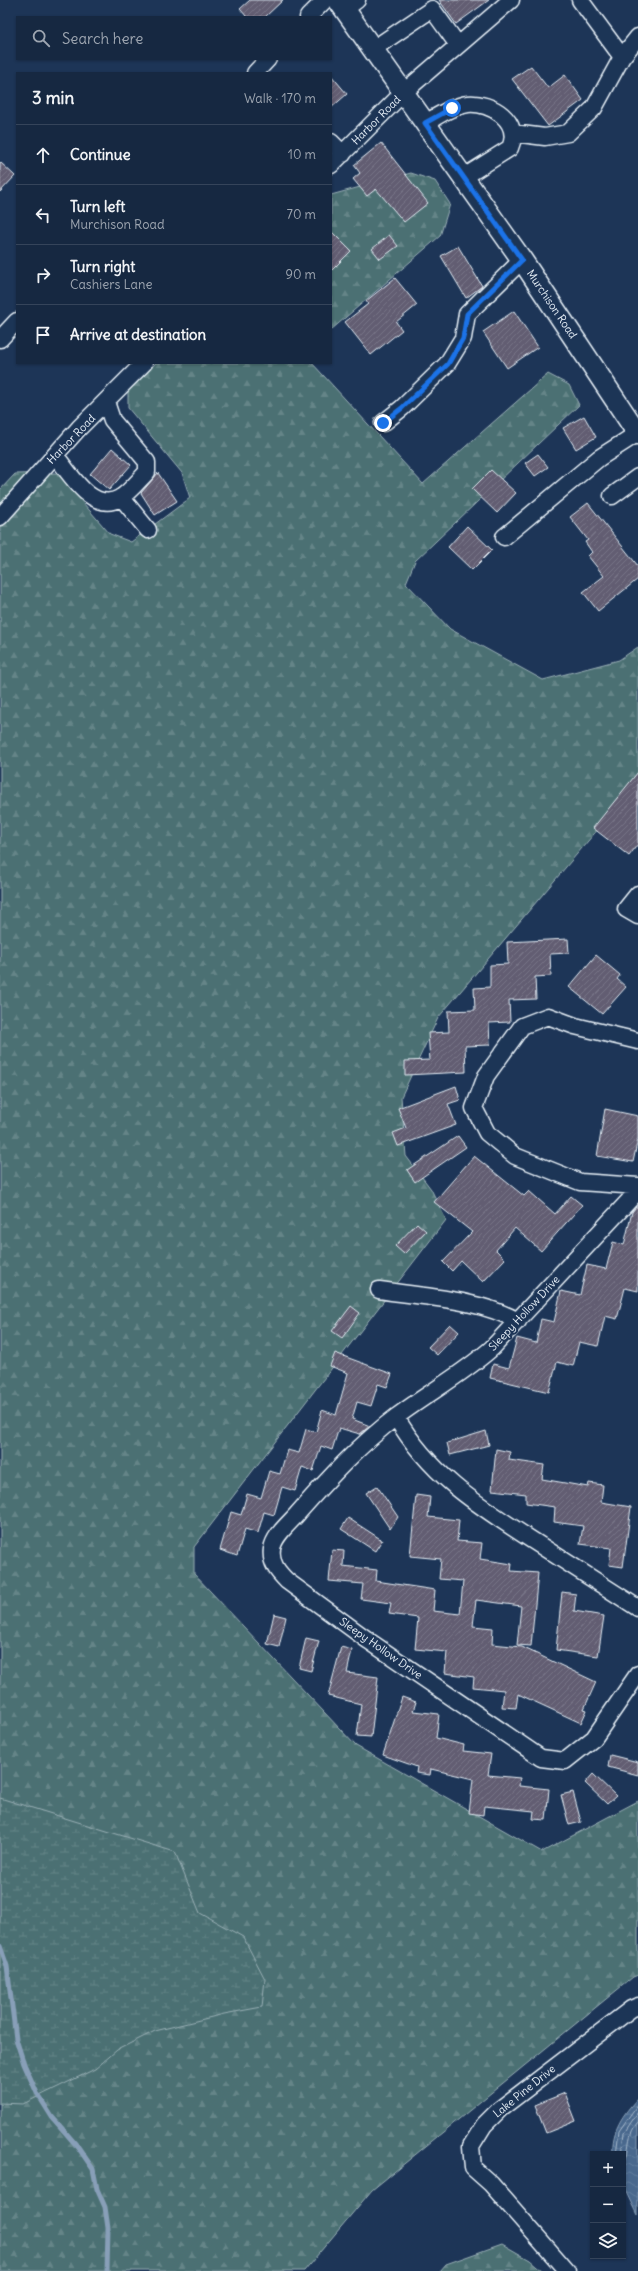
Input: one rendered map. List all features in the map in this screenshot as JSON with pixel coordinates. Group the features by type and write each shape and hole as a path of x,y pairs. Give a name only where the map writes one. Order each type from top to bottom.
{"main road":[{"name":"Murchison Road","path":"347,3 373,49 522,260 638,433"}],"street":[{"path":"309,16 325,0"},
{"name":"Harbor Road","path":"332,164 404,92 511,0"},
{"path":"580,0 622,57"},
{"path":"373,49 432,9 458,45"},
{"path":"513,133 545,138 568,133 594,108 622,57 638,37"},
{"path":"425,123 452,108 478,104 490,108 510,122 513,133 513,141 510,148 464,177"},
{"path":"332,143 343,154"},
{"path":"383,423 402,408 448,364 463,338 467,314 522,260"},
{"path":"0,339 16,322"},
{"name":"Harbor Road","path":"0,517 55,455 143,364"},
{"path":"55,455 89,495 98,500 108,502 121,497 147,472 147,462 112,420 106,402"},
{"path":"504,537 599,458 638,433"},
{"path":"612,496 638,478"},
{"path":"121,497 148,530"},
{"path":"638,894 626,909 638,916"},
{"path":"638,1041 575,1026 548,1016 522,1026 486,1076 474,1108 487,1133 515,1156 580,1182 638,1186"},
{"name":"Sleepy Hollow Drive","path":"638,1191 518,1321 472,1365 396,1417 320,1488 277,1537 272,1548 272,1560 276,1569 286,1581 369,1641 542,1758 564,1762 594,1738 638,1674"},
{"path":"379,1290 478,1306 505,1313 518,1321"},
{"path":"396,1417 412,1444 427,1461 472,1502 638,1608"},
{"name":"Lake Pine Drive","path":"567,2271 491,2184 473,2168 471,2146 484,2125 500,2109 631,2009 638,2006"}],"green space":[{"path":"411,173 435,181 450,204 440,236 332,329 332,195"},
{"path":"155,364 313,364 423,484 548,374 569,385 579,405 415,561 406,583 450,629 543,680 619,660 638,647 638,782 438,1018 401,1097 406,1156 431,1189 446,1220 194,1547 194,1574 356,1746 542,1852 638,1801 638,1975 633,1977 372,2190 304,2271 0,2271 0,490 15,474 57,473 110,534 131,542 190,498 182,473 128,408 128,390"},
{"path":"0,1798 175,1852 200,1913 243,1937 265,1979 262,2007 224,2014 155,2031 117,2050 95,2069 23,2104 0,2103"},
{"path":"502,2244 530,2260 543,2271 440,2271 446,2264"}],"water":[{"path":"638,2098 638,2215 626,2190 626,2151 613,2151 616,2130 627,2110"}],"building":[{"path":"250,0 283,0 266,16 246,16 240,9"},
{"path":"439,0 489,0 456,24"},
{"path":"531,66 548,88 565,75 583,100 548,126 512,79"},
{"path":"332,76 347,94 332,107"},
{"path":"381,143 428,203 404,222 376,189 367,196 353,179 360,173 354,165"},
{"path":"0,162 15,176 0,192"},
{"path":"332,232 351,251 332,270"},
{"path":"389,235 398,246 380,259 372,249"},
{"path":"458,246 482,286 466,298 441,256"},
{"path":"395,278 417,305 396,322 402,330 371,355 345,322 368,304 366,301"},
{"path":"514,311 538,347 507,368 483,332"},
{"path":"584,416 596,437 576,449 563,428"},
{"path":"112,448 131,465 109,490 90,474"},
{"path":"538,454 548,467 535,476 525,463"},
{"path":"491,470 516,493 497,513 472,489"},
{"path":"158,473 177,501 155,515 141,493"},
{"path":"588,503 638,566 638,579 598,611 583,592 604,576 588,556 592,552 585,542 588,540 570,517"},
{"path":"467,526 492,550 472,570 448,547"},
{"path":"638,772 638,844 629,856 593,828"},
{"path":"568,939 569,953 550,954 551,976 535,977 536,999 509,1000 510,1022 489,1023 490,1045 465,1046 466,1072 405,1075 405,1061 430,1060 428,1033 449,1032 448,1011 475,1010 474,988 490,987 490,965 508,964 507,942"},
{"path":"596,955 620,975 617,979 626,987 602,1014 569,987"},
{"path":"456,1086 460,1100 448,1104 456,1125 398,1146 393,1133 406,1128 398,1108"},
{"path":"605,1109 638,1116 638,1139 633,1162 597,1156"},
{"path":"458,1136 466,1147 415,1182 407,1170"},
{"path":"474,1156 524,1196 529,1191 555,1214 571,1196 582,1205 541,1251 515,1228 496,1250 505,1259 483,1282 461,1261 452,1271 443,1262 472,1232 434,1202"},
{"path":"636,1207 638,1207 638,1291 625,1288 617,1319 605,1316 598,1346 579,1342 573,1366 557,1362 549,1392 490,1378 493,1364 509,1368 517,1338 536,1343 541,1319 554,1322 561,1291 580,1295 587,1265 606,1269 613,1242 624,1245 632,1212"},
{"path":"417,1223 426,1231 404,1254 395,1246"},
{"path":"351,1306 360,1313 342,1338 332,1331"},
{"path":"450,1324 459,1332 437,1355 428,1347"},
{"path":"335,1353 392,1374 387,1387 378,1384 371,1406 357,1402 352,1419 370,1426 360,1434 339,1428 332,1450 321,1446 313,1471 302,1467 295,1491 282,1487 274,1515 264,1512 258,1533 245,1529 237,1556 220,1550 231,1512 241,1515 247,1494 261,1498 269,1471 280,1474 287,1450 299,1453 306,1429 316,1432 322,1410 336,1415 348,1373 330,1366"},
{"path":"486,1431 489,1445 450,1455 447,1443"},
{"path":"496,1449 510,1452 509,1460 544,1465 542,1479 588,1487 589,1483 603,1485 601,1502 631,1507 623,1567 609,1565 611,1548 580,1544 583,1526 554,1522 555,1507 526,1503 526,1494 492,1490"},
{"path":"377,1486 398,1517 390,1529 366,1493"},
{"path":"416,1495 430,1497 428,1517 459,1520 457,1541 482,1543 480,1559 512,1564 511,1571 538,1573 531,1646 517,1645 521,1606 476,1600 473,1626 493,1628 492,1644 522,1647 596,1682 584,1709 587,1710 581,1723 518,1694 516,1708 502,1707 504,1690 473,1687 474,1677 445,1673 447,1652 415,1649 418,1618 389,1614 391,1603 361,1599 363,1584 329,1581 332,1550 344,1551 343,1566 377,1570 376,1581 435,1590 433,1611 460,1614 463,1581 439,1579 441,1559 410,1556"},
{"path":"348,1518 382,1540 375,1551 341,1529"},
{"path":"562,1592 576,1594 574,1611 604,1616 598,1656 556,1650"},
{"path":"274,1614 286,1617 279,1647 267,1644"},
{"path":"306,1638 319,1641 311,1671 299,1668"},
{"path":"341,1647 352,1650 347,1673 378,1677 371,1737 357,1736 361,1704 328,1696"},
{"path":"402,1697 416,1702 413,1711 439,1714 436,1738 464,1745 463,1751 491,1754 488,1775 520,1778 519,1786 549,1789 546,1820 533,1819 534,1811 484,1806 483,1815 469,1813 473,1779 431,1769 430,1775 416,1773 417,1767 383,1755"},
{"path":"610,1755 638,1762 638,1775 608,1767"},
{"path":"593,1774 616,1796 607,1804 585,1783"},
{"path":"573,1792 581,1822 569,1825 561,1795"},
{"path":"565,2093 576,2121 546,2133 535,2105"}],"waterway":[{"path":"0,1946 7,1966 16,2039 24,2064 37,2093 52,2117 78,2147 93,2169 97,2189 105,2207 108,2228 107,2271"}],"route":[{"path":"383,423 434,379 448,364 463,338 467,314 522,260 425,123 452,108"}]}
